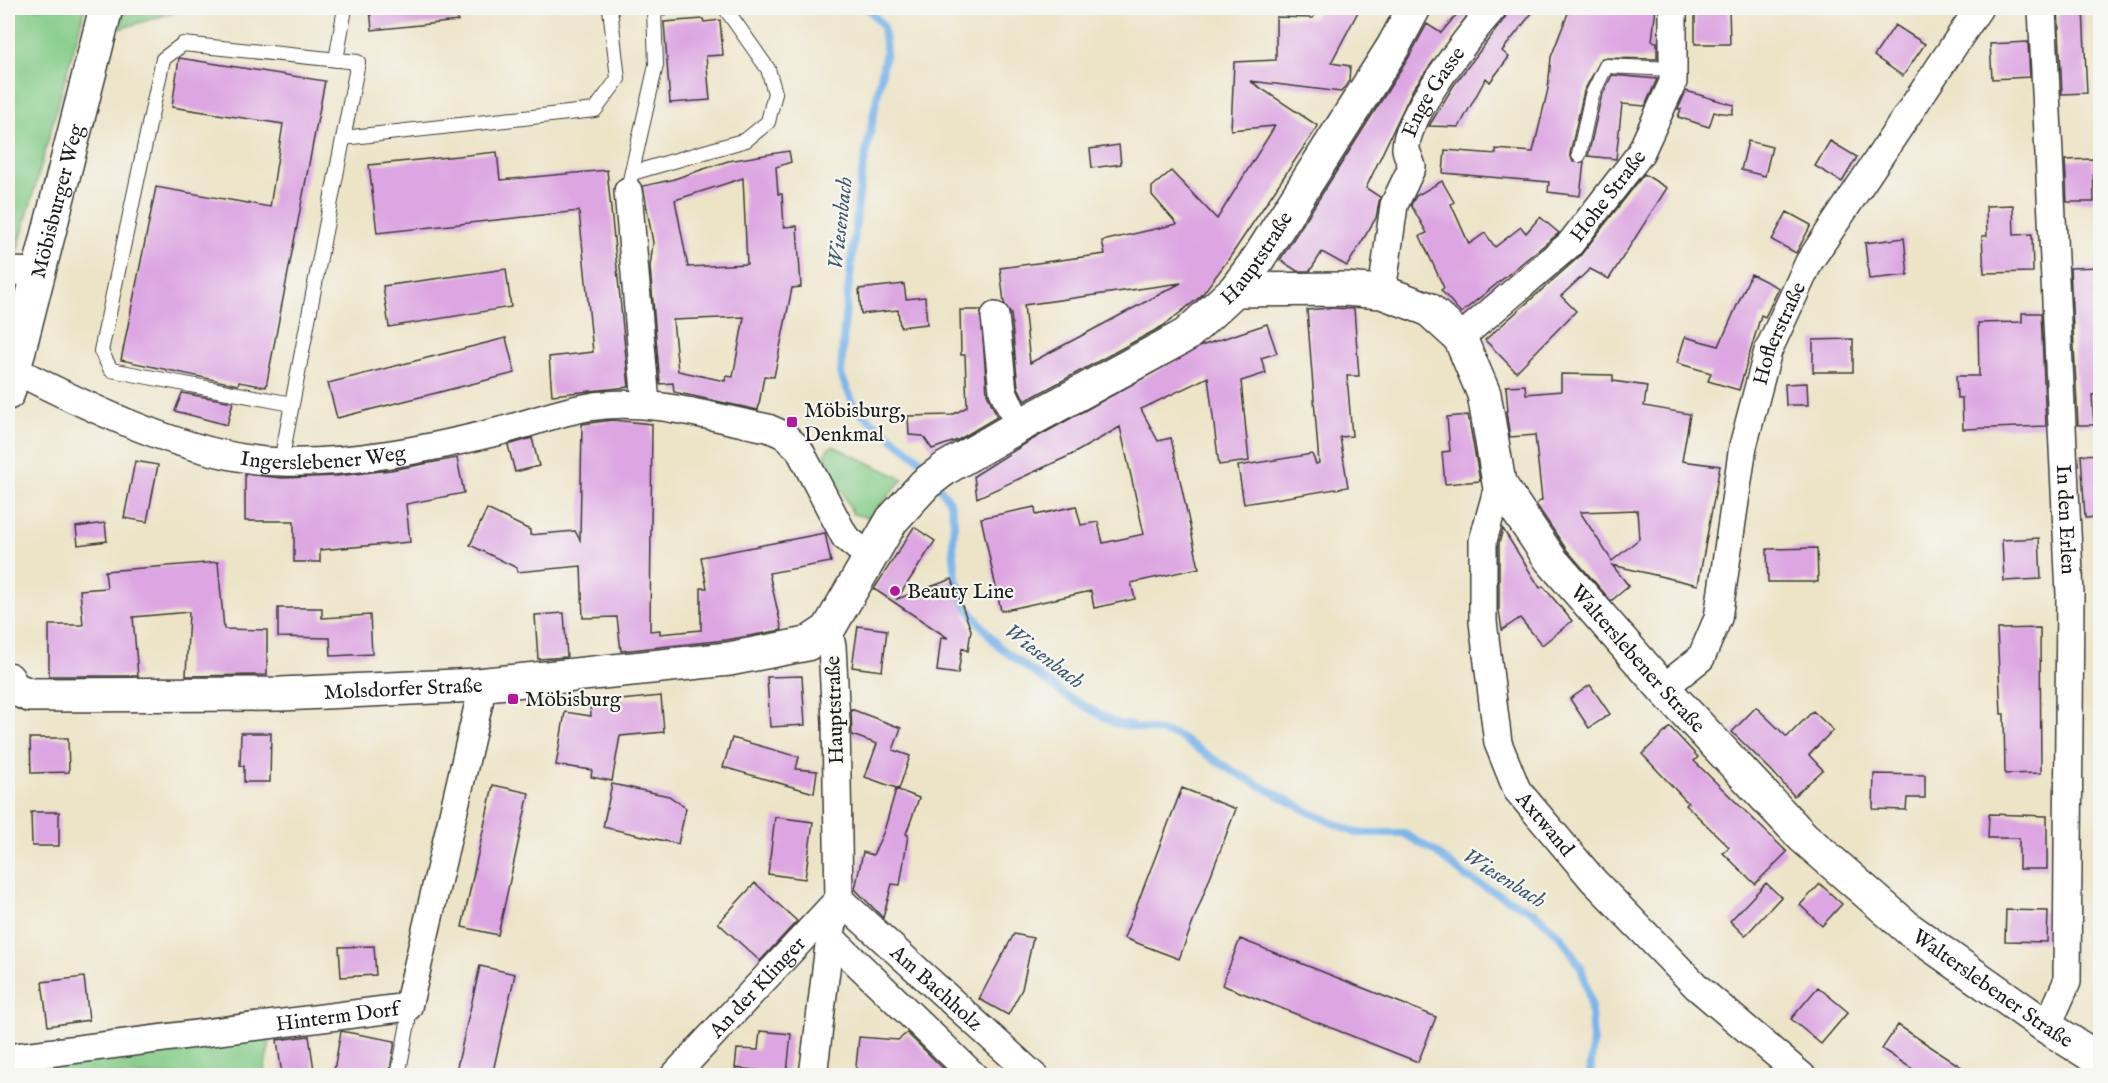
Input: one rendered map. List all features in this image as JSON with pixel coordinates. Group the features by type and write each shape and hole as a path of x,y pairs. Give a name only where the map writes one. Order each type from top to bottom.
{"street":[{"name":"Möbisburger Weg","path":"10,381 23,272 106,8"},
{"name":"Hauptstraße","path":"813,1076 830,937 839,899 836,722 832,646 828,630 892,520 936,476 1019,426 1186,335 1235,290 1258,259 1348,118 1393,47 1414,8"},
{"name":"Enge Gasse","path":"1382,292 1394,205 1412,167 1406,148 1416,116 1470,33 1493,8"},
{"name":"Hohe Straße","path":"1460,338 1570,244 1640,154 1672,82 1673,8"},
{"name":"Hoflerstraße","path":"1663,688 1701,658 1718,618 1743,446 1768,351 1809,262 1979,8"},
{"name":"In den Erlen","path":"2042,8 2070,594 2067,982 2047,1027"},
{"path":"630,182 642,260 646,405"},
{"name":"Walterslebener Straße","path":"1235,290 1382,292 1428,309 1460,338 1484,394 1499,483 1551,560 1663,688 1803,837 1910,930 2047,1027 2100,1060"},
{"path":"995,316 1003,391 1019,426"},
{"name":"Ingerslebener Weg","path":"10,381 79,402 195,447 242,459 280,462 385,455 492,434 589,406 646,405 768,428 784,435 799,449 845,537 871,558"},
{"name":"Axtwand","path":"1499,483 1484,541 1483,622 1498,742 1517,790 1593,880 1697,987 1802,1076"},
{"name":"Molsdorfer Straße","path":"9,686 29,694 131,696 302,693 477,685 747,657 807,644 828,630"},
{"name":"Hinterm Dorf","path":"8,1058 408,1007 481,694 477,685"},
{"name":"An der Klinger","path":"674,1076 839,899"},
{"name":"Am Bachholz","path":"839,899 1034,1076"},
{"name":"Am Bachholz","path":"830,937 974,1076"}],"lane":[{"path":"336,60 345,8"},
{"path":"343,138 595,110 618,80 610,8"},
{"path":"630,182 656,64 654,9 662,8"},
{"path":"630,182 746,140 768,122 775,93 768,69 725,8"},
{"path":"280,462 292,404 358,62 183,44 164,59 101,351 111,370 292,404"},
{"path":"1579,155 1592,95 1606,66 1672,69"},
{"path":"398,1076 408,1023 408,1007"}],"green space":[{"path":"8,8 85,8 13,266 8,261"},
{"path":"125,8 189,8 119,29"},
{"path":"833,446 903,479 869,518 853,514 825,456 828,448"},
{"path":"271,1037 263,1075 8,1076 8,1072"}],"building":[{"path":"370,8 457,8 458,21 372,30"},
{"path":"1319,8 1360,8 1331,63 1350,66 1349,81 1341,92 1250,81 1318,126 1228,260 1201,296 1163,326 1025,401 1018,387 1011,314 1004,303 1000,268 1105,254 1102,241 1177,224 1152,195 1152,187 1171,171 1217,219 1275,126 1231,130 1234,62 1276,60 1276,17 1313,18","holes":["1181,283 1030,363 1024,305"]},
{"path":"1462,8 1473,8 1413,89 1366,188 1380,197 1376,218 1347,266 1322,252 1310,271 1297,271 1280,260 1409,57 1427,24 1441,33"},
{"path":"1508,8 1536,8 1502,51 1509,57 1490,82 1486,78 1459,127 1429,126 1454,85 1505,18"},
{"path":"1570,8 1656,8 1652,41 1657,42 1657,59 1602,58 1584,91 1570,154 1573,162 1584,162 1580,196 1548,192 1549,182 1443,173 1445,150 1496,154 1496,149 1533,152 1548,89 1551,57"},
{"path":"1695,8 1729,8 1730,44 1695,44"},
{"path":"2058,8 2083,8 2087,93 2062,94"},
{"path":"703,19 704,22 720,20 723,55 706,56 710,100 670,103 664,22"},
{"path":"1895,25 1925,44 1903,76 1874,56"},
{"path":"2028,42 2030,77 1992,79 1990,44"},
{"path":"179,58 325,81 266,387 239,382 238,385 121,360 156,187 270,207 283,124 172,107"},
{"path":"1612,75 1657,79 1645,106 1622,104 1616,159 1588,156 1601,98"},
{"path":"1686,91 1734,105 1732,114 1714,112 1709,127 1678,117 1681,109 1678,109"},
{"path":"1748,141 1772,147 1765,176 1741,170"},
{"path":"1830,141 1857,157 1842,182 1815,166"},
{"path":"1119,145 1121,164 1092,168 1090,149"},
{"path":"789,151 791,162 776,167 778,194 782,194 784,227 797,226 801,287 792,288 774,377 764,376 758,410 674,392 673,383 660,384 650,267 653,243 643,186 671,180 728,161","holes":["743,178 747,264 688,267 675,200","744,317 733,377 726,376 725,381 678,371 673,320"]},
{"path":"497,152 500,180 607,170 629,387 552,395 549,357 593,352 579,211 377,233 369,165"},
{"path":"2093,159 2094,202 2067,202 2065,160"},
{"path":"1644,174 1667,188 1609,279 1590,269 1561,296 1576,311 1516,372 1485,340 1580,256"},
{"path":"1442,181 1454,202 1451,204 1469,244 1485,233 1495,247 1521,227 1526,233 1540,217 1559,233 1461,313 1441,290 1444,288 1420,236 1427,233 1411,205 1416,196"},
{"path":"2013,205 2014,235 2032,234 2033,272 1984,273 1982,236 1987,236 1986,206"},
{"path":"1787,212 1811,225 1796,253 1772,240"},
{"path":"1904,238 1908,275 1869,279 1865,243"},
{"path":"2100,267 2100,394 2092,395 2094,425 2078,425 2070,268"},
{"path":"506,269 511,307 389,327 383,286"},
{"path":"1751,274 1779,288 1765,317 1761,315 1739,390 1708,381 1711,373 1677,363 1685,337 1719,346"},
{"path":"904,284 906,299 925,297 927,324 900,327 898,310 861,314 859,289"},
{"path":"1354,309 1359,376 1347,376 1352,436 1340,437 1348,487 1244,504 1238,466 1312,454 1316,464 1319,463 1307,310"},
{"path":"960,310 981,310 987,393 997,417 958,440 932,449 923,436 909,435 908,416 952,415 967,407 965,355 961,355"},
{"path":"2022,313 2041,313 2046,426 1963,429 1962,398 1957,398 1956,376 1979,376 1978,323 2022,322"},
{"path":"1267,324 1277,353 1261,358 1266,373 1241,381 1249,461 1219,465 1208,377 1141,409 1158,441 1171,438 1199,568 1131,583 1135,599 1094,608 1091,591 1001,611 981,518 1035,507 1036,515 1076,506 1081,525 1098,522 1103,543 1144,534 1120,427 1071,455 977,498 974,476 1028,442 1201,346"},
{"path":"506,338 515,373 337,418 328,383"},
{"path":"1853,339 1853,372 1813,372 1813,340"},
{"path":"1561,374 1613,375 1613,381 1647,386 1644,406 1690,414 1682,461 1720,466 1698,585 1612,565 1629,586 1611,601 1566,549 1536,504 1542,500 1535,435 1510,437 1506,411 1508,411 1506,386 1525,385 1526,394 1561,391","holes":["1637,510 1639,539 1612,561 1580,512"]},
{"path":"1807,383 1808,405 1786,405 1785,384"},
{"path":"182,393 233,402 227,425 175,411"},
{"path":"1468,415 1480,481 1445,484 1442,452 1450,451 1447,417"},
{"path":"612,420 652,424 650,631 660,630 660,634 701,630 701,588 707,588 701,557 825,533 831,562 769,573 782,630 726,640 621,651 617,617 583,618 581,566 517,572 517,568 470,545 487,509 530,530 530,535 575,531 580,540 582,424"},
{"path":"532,438 539,466 515,472 508,445"},
{"path":"2100,454 2100,517 2085,518 2081,455"},
{"path":"457,458 464,493 406,504 410,542 320,550 320,562 294,562 294,521 245,521 245,474 282,478 336,476 391,470"},
{"path":"135,461 158,465 147,522 124,518"},
{"path":"105,523 107,541 78,545 76,527"},
{"path":"914,527 935,541 897,599 952,579 971,630 968,651 962,648 958,674 937,671 941,637 948,638 874,589"},
{"path":"1503,529 1540,588 1543,586 1572,621 1542,645 1520,618 1502,630 1499,610 1499,543"},
{"path":"2039,538 2041,579 2004,581 2002,540"},
{"path":"1817,548 1818,582 1768,582 1767,549"},
{"path":"218,562 224,629 267,630 267,675 186,676 189,612 133,617 138,676 49,676 49,625 83,625 80,590 107,588 105,571"},
{"path":"278,608 322,608 322,618 370,615 372,654 331,656 330,638 278,637"},
{"path":"564,613 567,657 538,659 535,615"},
{"path":"858,626 887,630 882,671 852,667"},
{"path":"2040,628 2041,773 2005,774 2004,714 2001,714 1997,629"},
{"path":"802,676 805,725 770,727 767,677"},
{"path":"1590,685 1610,714 1589,728 1570,699"},
{"path":"661,696 664,732 620,736 612,781 591,777 592,770 556,765 565,712 591,716 590,703"},
{"path":"1756,707 1787,737 1813,711 1833,730 1809,755 1823,770 1794,796 1732,732"},
{"path":"851,709 901,728 893,750 910,756 899,789 865,777 877,744 852,735"},
{"path":"1670,727 1698,757 1694,761 1787,852 1755,884 1723,853 1729,847 1686,805 1688,803 1642,754"},
{"path":"241,733 271,733 270,782 244,782 244,766 240,766"},
{"path":"30,738 68,738 69,772 31,773"},
{"path":"732,738 799,757 796,769 817,771 814,793 723,767"},
{"path":"1874,774 1925,775 1925,798 1907,798 1906,810 1873,809"},
{"path":"612,784 669,796 686,808 678,844 603,827"},
{"path":"493,785 529,793 498,935 462,927"},
{"path":"1182,788 1236,809 1179,959 1124,938"},
{"path":"896,789 919,798 906,834 908,835 900,885 892,884 883,918 855,889 863,852 873,855 884,831"},
{"path":"31,812 59,812 59,846 32,846"},
{"path":"1989,814 2047,816 2047,869 2019,869 2019,838 1988,838"},
{"path":"775,817 813,822 805,879 768,874"},
{"path":"755,883 797,921 760,961 718,923"},
{"path":"1766,883 1781,897 1745,936 1730,921"},
{"path":"1820,884 1842,904 1822,926 1800,905"},
{"path":"2006,910 2048,911 2047,942 2005,941"},
{"path":"1014,934 1033,938 1022,989 1008,1015 979,999"},
{"path":"1240,939 1436,1017 1418,1062 1222,985"},
{"path":"374,946 376,975 341,977 339,947"},
{"path":"480,966 515,974 492,1076 455,1076"},
{"path":"84,977 89,1020 48,1026 42,982"},
{"path":"1818,987 1848,1012 1821,1044 1791,1019"},
{"path":"1898,1025 1975,1076 1923,1076 1882,1049"},
{"path":"341,1031 395,1041 389,1076 333,1076"},
{"path":"760,1031 791,1034 787,1073 735,1068 737,1049 758,1050"},
{"path":"907,1033 951,1076 855,1076 859,1037 898,1040"},
{"path":"309,1036 314,1070 282,1075 277,1040"}],"waterway":[{"name":"Wiesenbach","path":"868,8 883,26 886,51 861,179 844,327 841,375 856,409 919,459 929,473"},
{"name":"Wiesenbach","path":"938,485 950,502 954,521 953,547 956,579 966,606 998,646 1063,694 1115,723 1176,735 1231,770 1311,813 1356,833 1403,833 1434,851 1466,877 1535,913 1562,938 1581,967 1590,1000 1593,1039 1590,1076"}],"place":[{"name":"Möbisburg, Denkmal","path":"792,422"},
{"name":"Beauty Line","path":"895,591"},
{"name":"Möbisburg","path":"513,699"}]}
